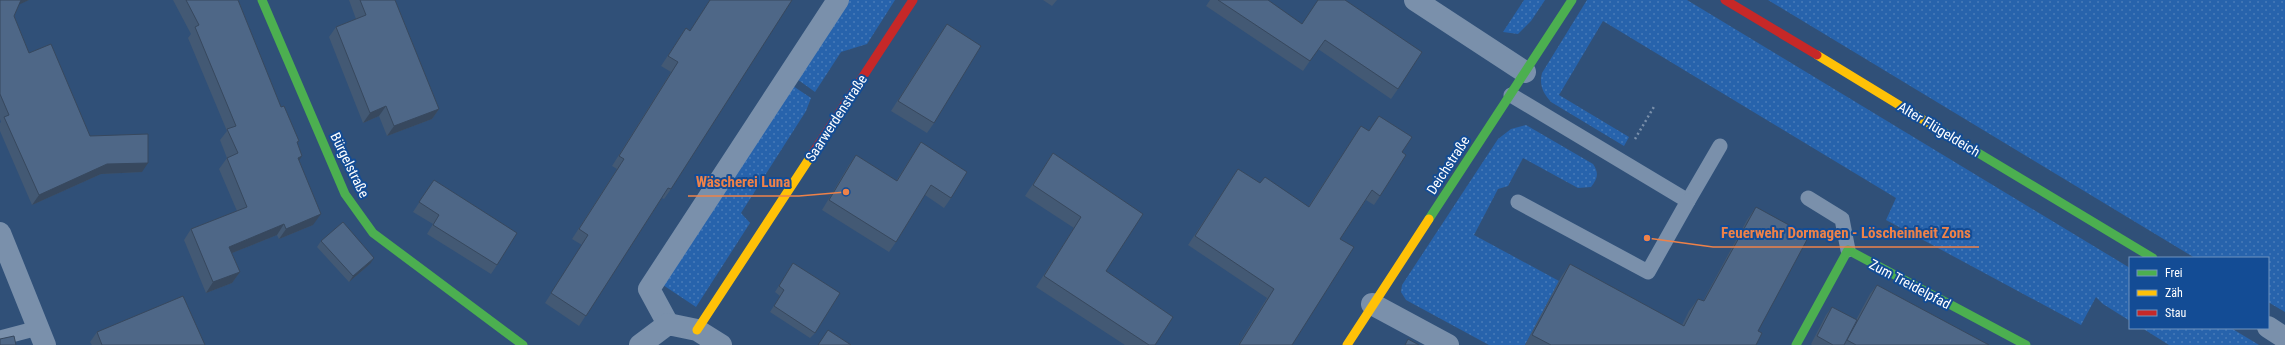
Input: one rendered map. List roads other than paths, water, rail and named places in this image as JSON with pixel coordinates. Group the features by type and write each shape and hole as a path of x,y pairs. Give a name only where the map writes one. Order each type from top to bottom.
{"street":[{"name":"Bürgelstraße","path":"262,0 345,194 373,233 523,345"},
{"path":"668,324 649,289 838,0"},
{"name":"Saarwerdenstraße","path":"697,330 913,0"},
{"path":"1415,0 1525,72"},
{"name":"Deichstraße","path":"1347,345 1372,304 1511,95 1572,0"},
{"name":"Alter Flügeldeich","path":"1725,0 2151,257"},
{"path":"0,233 42,336"},
{"path":"1796,345 1848,250"},
{"name":"Zum Treidelpfad","path":"1848,250 2026,345"},
{"path":"1372,304 1448,345"},
{"path":"640,345 668,324 697,330 721,345"},
{"path":"2269,328 2285,338"}],"lane":[{"path":"1511,95 1688,201"},
{"path":"1518,202 1648,272 1720,146"},
{"path":"1808,198 1842,220 1848,250"},
{"path":"0,338 42,336"}],"place":[{"name":"Wäscherei Luna","path":"846,192"},
{"name":"Feuerwehr Dormagen - Löscheinheit Zons","path":"1647,238"}]}
